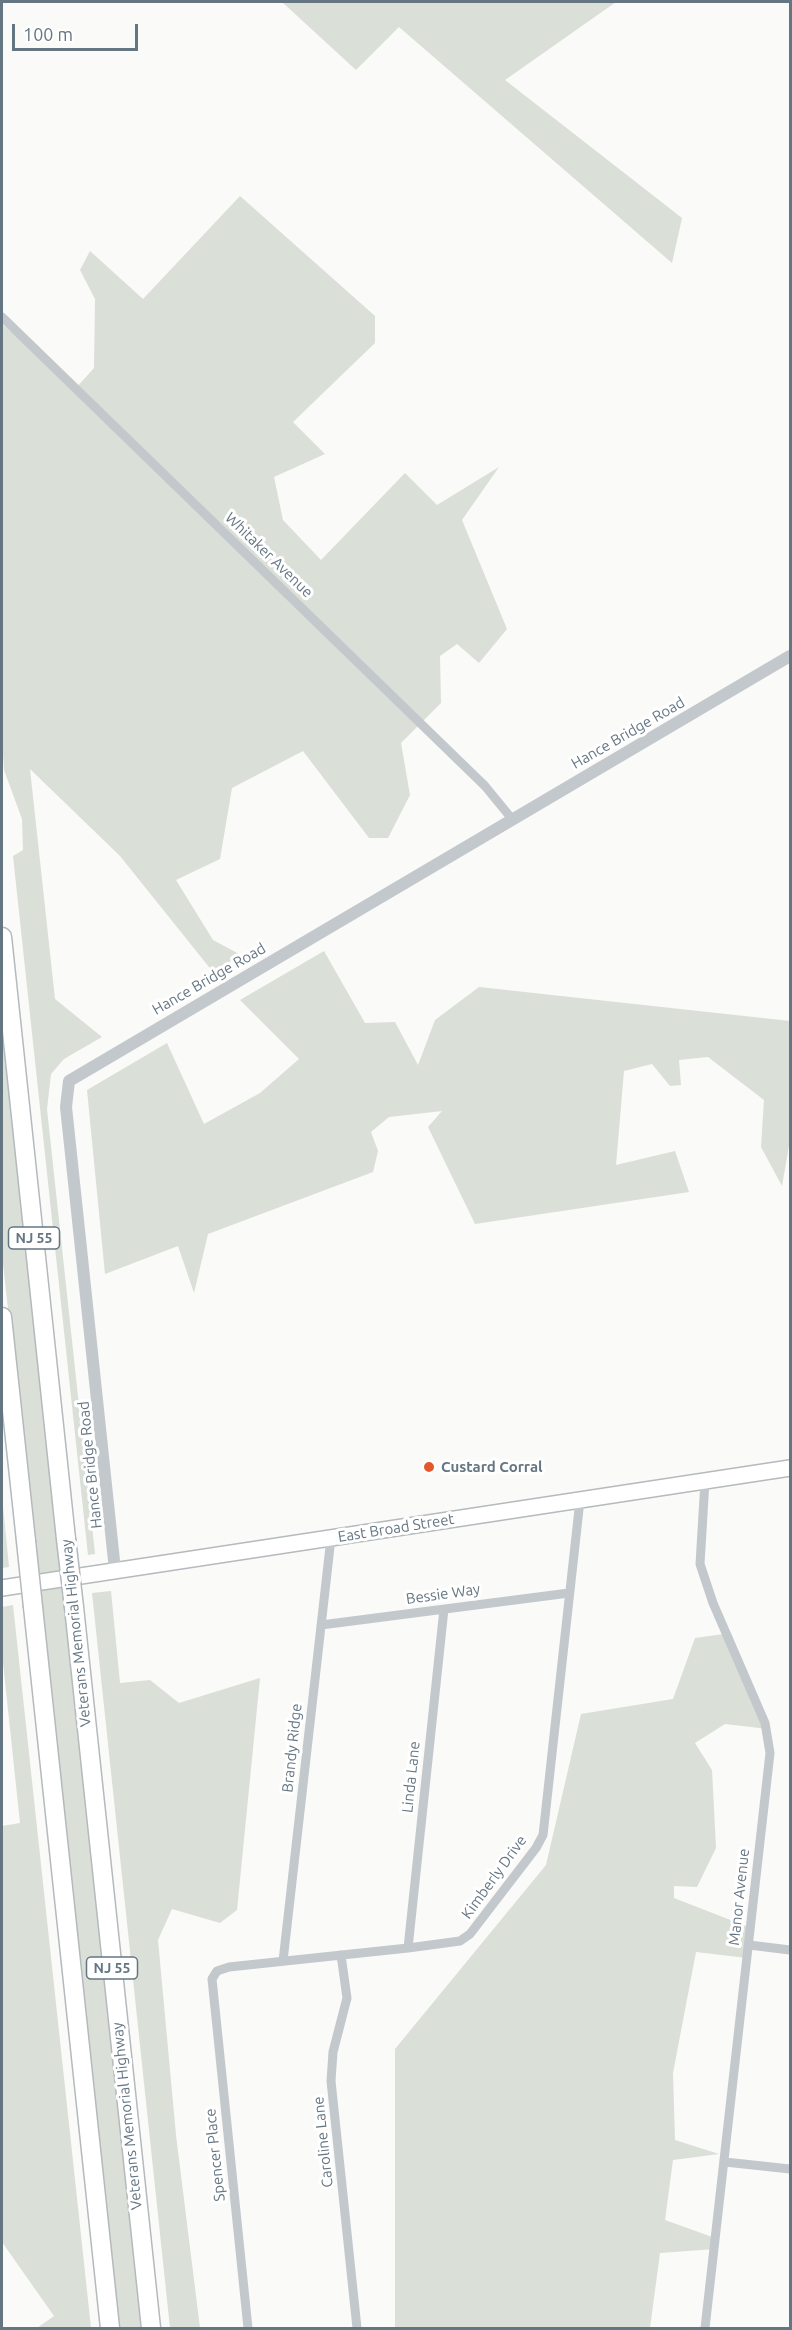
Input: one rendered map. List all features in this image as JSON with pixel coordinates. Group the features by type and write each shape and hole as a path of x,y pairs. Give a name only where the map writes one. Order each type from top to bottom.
{"highway":[{"name":"Veterans Memorial Highway","path":"2,937 150,2328"},
{"name":"NJ 55","path":"2,1317 110,2328"}],"main road":[{"name":"East Broad Street","path":"2,1588 790,1468"}],"street":[{"name":"Whitaker Avenue","path":"2,316 485,786 512,819"},
{"name":"Hance Bridge Road","path":"115,1570 66,1107 69,1080 790,656"},
{"name":"Manor Avenue","path":"705,1481 700,1564 713,1603 765,1723 770,1741 705,2328"},
{"name":"Kimberly Drive","path":"212,1979 218,1971 229,1967 460,1941 470,1934 536,1848 543,1835 580,1500"},
{"name":"Brandy Ridge","path":"283,1961 331,1538"},
{"name":"Bessie Way","path":"321,1625 569,1593"},
{"name":"Linda Lane","path":"408,1948 444,1609"},
{"path":"749,1945 790,1950"},
{"name":"Caroline Lane","path":"340,1955 346,1998 333,2052 331,2081 357,2328"},
{"name":"Spencer Place","path":"212,1979 248,2328"},
{"path":"725,2162 790,2169"}],"shaded area":[{"path":"282,2 616,2 505,80 682,218 672,263 399,27 356,70"},
{"path":"240,196 375,316 375,343 293,422 325,454 274,477 283,520 321,560 405,473 437,505 499,467 462,520 507,629 479,663 457,644 440,656 441,703 401,743 410,795 388,838 369,838 303,751 232,788 220,859 176,880 213,940 241,955 213,972 120,856 30,769 55,999 102,1037 64,1059 51,1074 47,1109 95,1554 88,1555 13,856 23,850 22,819 4,770 2,739 2,324 76,388 94,368 95,299 80,270 90,251 143,299"},
{"path":"324,951 365,1023 395,1022 418,1065 435,1020 479,987 790,1021 790,1140 782,1186 761,1147 764,1100 708,1057 679,1060 681,1085 670,1086 652,1064 624,1071 616,1165 675,1151 689,1192 475,1224 428,1127 442,1111 389,1117 371,1132 378,1151 373,1172 208,1234 194,1293 178,1246 105,1274 87,1090 167,1043 204,1124 260,1093 299,1059 240,1000"},
{"path":"2,997 64,1570 37,1576 2,1254"},
{"path":"2,1496 9,1567 2,1568"},
{"path":"64,1586 146,2328 115,2328 38,1591"},
{"path":"111,1591 120,1683 150,1680 179,1703 260,1678 237,1910 220,1923 172,1909 158,1940 176,2135 200,2328 170,2328 92,1593"},
{"path":"13,1605 91,2328 37,2328 54,2316 2,2242 2,1826 20,1823 2,1653 2,1607"},
{"path":"731,1633 768,1729 725,1724 695,1743 712,1770 716,1848 697,1887 674,1886 674,1898 751,1928 747,1958 696,1952 673,2073 675,2140 719,2154 673,2160 665,2220 715,2238 715,2249 660,2253 650,2328 395,2328 395,2049 546,1865 581,1714 673,1699 695,1638"}],"place":[{"name":"Custard Corral","path":"429,1467"}]}
